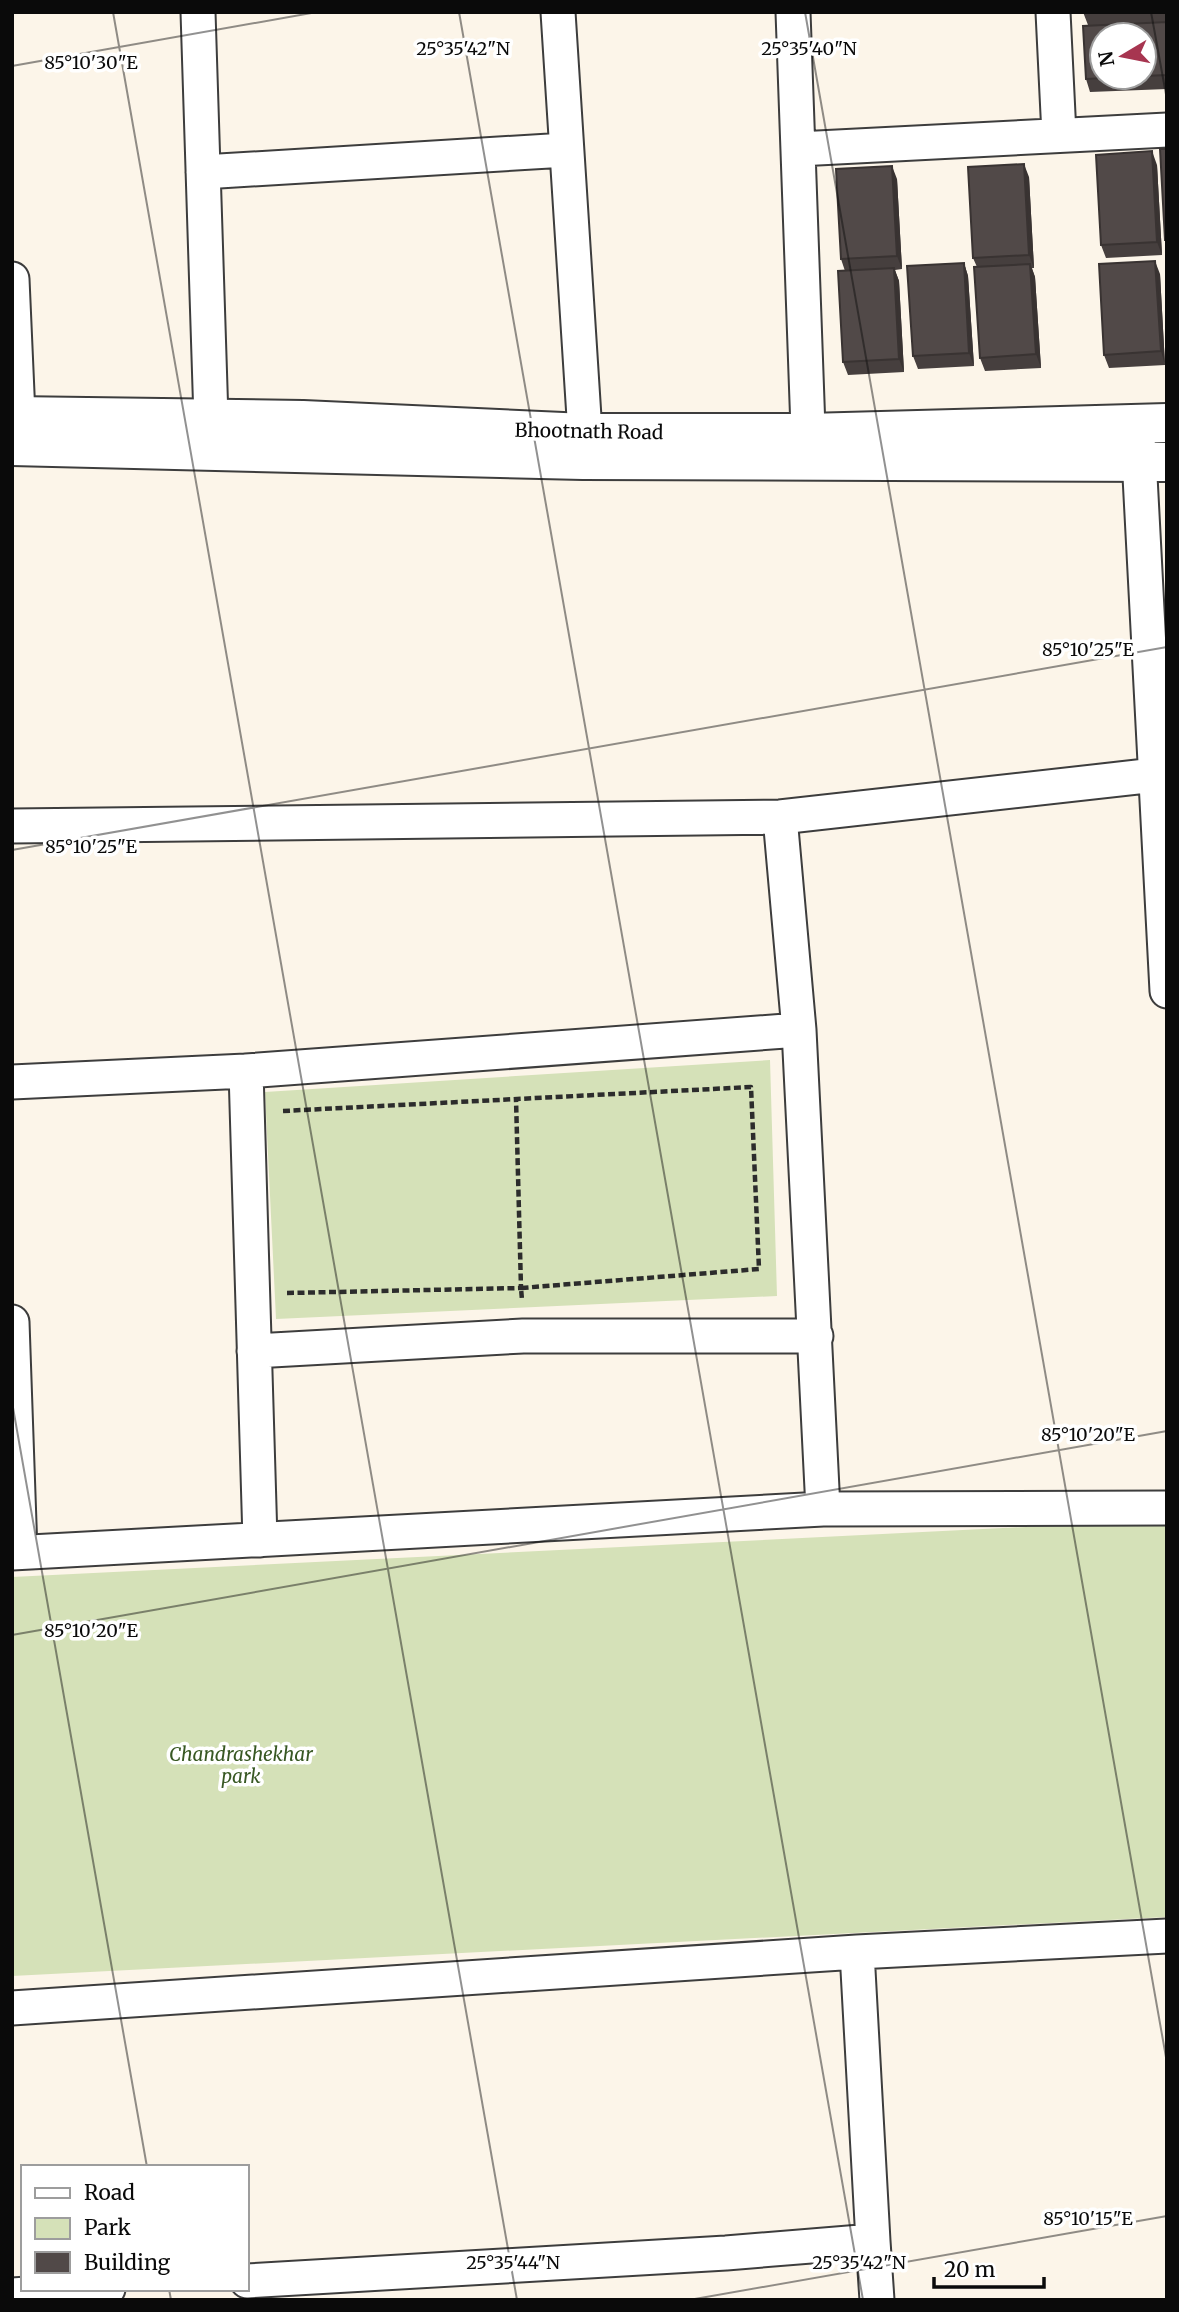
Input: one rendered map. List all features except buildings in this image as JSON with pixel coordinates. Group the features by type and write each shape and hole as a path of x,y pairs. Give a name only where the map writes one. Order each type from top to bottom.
{"street":[{"path":"198,12 211,419"},
{"path":"558,12 584,433"},
{"path":"793,12 809,447"},
{"path":"1053,12 1059,135"},
{"path":"798,149 1167,130"},
{"path":"203,172 566,150"},
{"path":"12,279 14,428"},
{"name":"Bhootnath Road","path":"14,428 211,419 584,433 809,447 1154,463"},
{"path":"1151,424 1154,463 1155,775 1167,991"},
{"name":"Bhootnath Road","path":"14,428 583,460 1151,424"},
{"path":"12,827 780,817 1155,775"},
{"path":"780,817 799,1030 823,1509"},
{"path":"12,1082 246,1071 799,1030"},
{"path":"246,1071 260,1540"},
{"path":"12,1322 16,1552 823,1509 1167,1508"},
{"path":"254,1351 523,1336 816,1336"},
{"path":"12,2007 857,1952 1167,1936"},
{"path":"857,1952 877,2300"},
{"path":"248,2281 712,2254 873,2241"},
{"path":"12,2295 76,2291"}],"path":[{"path":"279,1111 751,1087 759,1269 521,1288 285,1293 285,1279"},
{"path":"516,1099 523,1336"}],"green space":[{"path":"770,1060 777,1296 276,1319 265,1092"},
{"name":"Chandrashekhar park","path":"1167,1520 1167,1917 12,1976 12,1577"}]}
